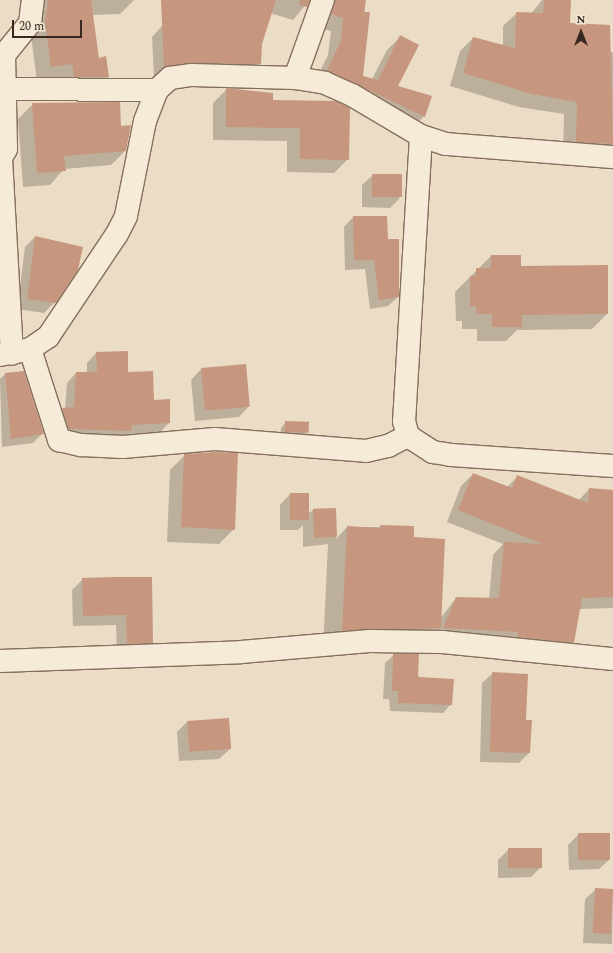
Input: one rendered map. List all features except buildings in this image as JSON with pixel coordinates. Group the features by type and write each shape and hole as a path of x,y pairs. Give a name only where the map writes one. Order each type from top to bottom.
{"street":[{"path":"33,0 30,23 4,55 6,148 1,159 14,352 59,440 81,446 123,447 215,438 366,451 388,446 408,436"},
{"path":"295,78 323,0"},
{"path":"14,352 48,337 120,228 126,216 145,121 157,90 170,78 192,75 295,78 325,84 352,95 421,136 446,144 613,157"},
{"path":"5,89 157,90"},
{"path":"421,136 404,421 408,436 433,452 451,455 613,466"},
{"path":"0,661 241,652 370,641 442,642 613,659"}]}
